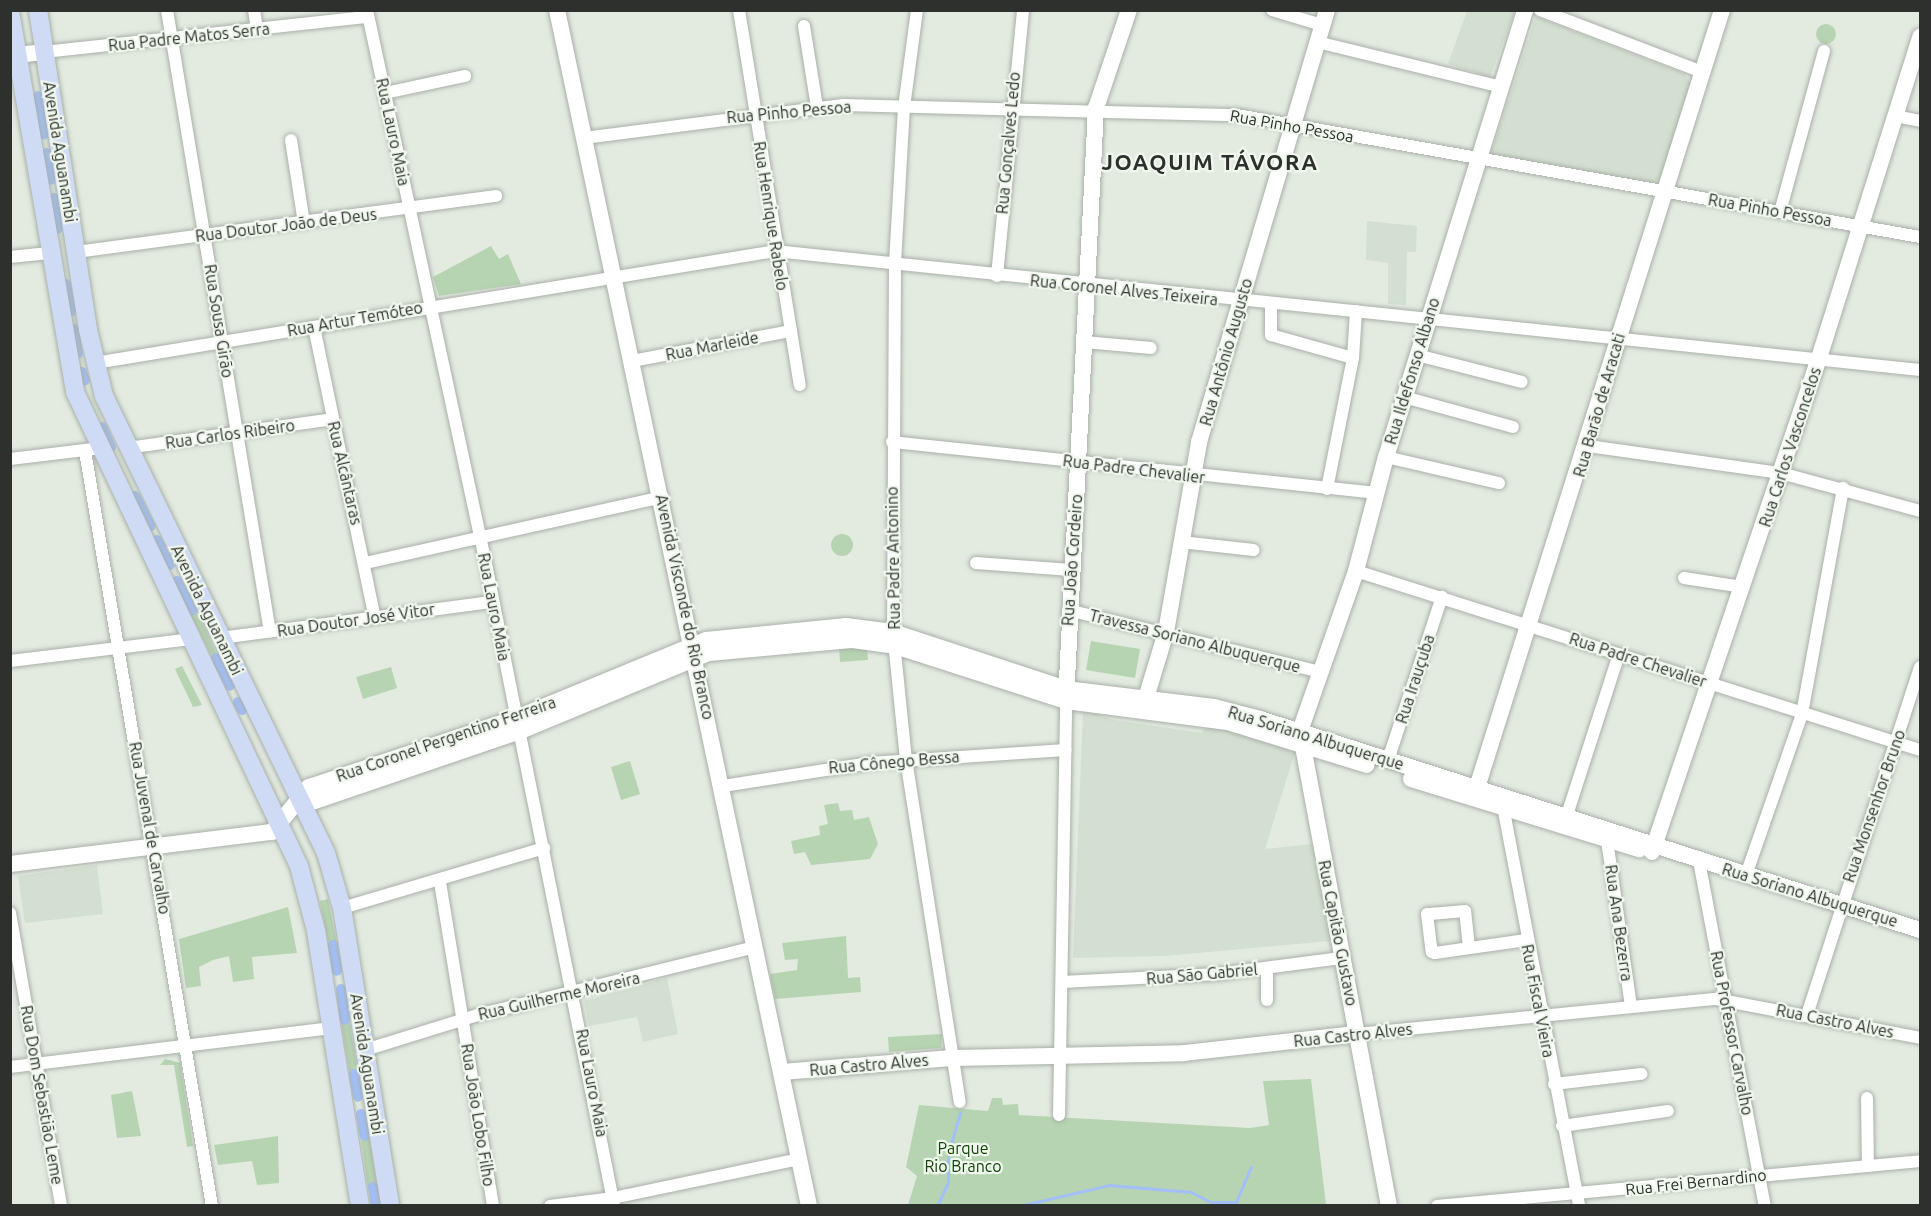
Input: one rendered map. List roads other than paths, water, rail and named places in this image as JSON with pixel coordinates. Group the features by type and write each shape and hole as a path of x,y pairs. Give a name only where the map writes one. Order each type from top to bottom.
{"main road":[{"name":"Avenida Aguanambi","path":"38,10 95,363 127,448 326,853 342,908 390,1206"},
{"name":"Avenida Aguanambi","path":"10,11 14,56 64,351 91,450 191,639 281,821 309,900 360,1206"}],"street":[{"name":"Rua Sousa Girão","path":"167,10 207,235 221,343 270,632"},
{"path":"254,10 257,29"},
{"name":"Avenida Visconde do Rio Branco","path":"557,10 663,497 809,1206"},
{"name":"Rua Henrique Rabelo","path":"739,10 775,251 800,385"},
{"name":"Rua Padre Antonino","path":"917,10 904,107 895,263 892,442 894,639 906,759 960,1102"},
{"name":"Rua Gonçalves Ledo","path":"997,276 1010,107 1023,10"},
{"name":"Rua João Cordeiro","path":"1059,1115 1068,610 1080,461 1096,108 1129,10"},
{"path":"1272,10 1324,18"},
{"name":"Rua Ildefonso Albano","path":"1301,738 1356,571 1404,397 1525,10"},
{"path":"1540,10 1702,72"},
{"name":"Rua Barão de Aracati","path":"1475,793 1588,446 1619,337 1722,10"},
{"name":"Rua Padre Matos Serra","path":"14,56 172,40 368,14"},
{"name":"Rua Lauro Maia","path":"368,14 480,537 490,602 575,994 614,1202"},
{"name":"Rua Antônio Augusto","path":"1146,698 1166,632 1191,477 1290,123 1324,18"},
{"path":"804,26 817,107"},
{"name":"Rua Carlos Vasconcelos","path":"1653,848 1820,358 1858,226 1920,37"},
{"path":"1317,42 1501,87"},
{"path":"1780,212 1824,51"},
{"path":"385,93 465,75"},
{"name":"Rua Pinho Pessoa","path":"584,138 817,107 1096,108 1237,115 1290,123 1479,161 1920,237"},
{"path":"1895,116 1920,121"},
{"path":"291,140 304,223"},
{"name":"Rua Doutor João de Deus","path":"76,252 496,196"},
{"name":"Rua Coronel Alves Teixeira","path":"615,275 775,251 1271,307 1430,315 1920,370"},
{"path":"10,257 49,253"},
{"name":"Rua Artur Temóteo","path":"95,363 615,275"},
{"path":"1271,307 1272,335 1353,358"},
{"path":"1327,489 1353,358 1356,311"},
{"name":"Rua Alcântaras","path":"314,327 375,618"},
{"name":"Rua Marleide","path":"632,361 791,331"},
{"path":"1085,342 1151,348"},
{"path":"1417,355 1522,382"},
{"path":"1404,397 1513,427"},
{"name":"Rua Carlos Ribeiro","path":"127,448 333,419"},
{"name":"Rua Padre Chevalier","path":"892,442 1080,461 1191,477 1376,493"},
{"path":"1588,446 1781,473 1843,488 1920,511"},
{"path":"10,459 91,450"},
{"name":"Rua Juvenal de Carvalho","path":"91,450 119,648 154,843 212,1206"},
{"path":"1386,457 1498,483"},
{"path":"1746,875 1802,714 1843,488"},
{"path":"365,562 663,497"},
{"path":"1181,542 1254,550"},
{"path":"976,563 1071,570"},
{"name":"Rua Padre Chevalier","path":"1356,571 1920,750"},
{"path":"1684,578 1743,587"},
{"name":"Rua Irauçuba","path":"1388,760 1442,597"},
{"name":"Rua Doutor José Vitor","path":"221,638 490,602"},
{"name":"Travessa Soriano Albuquerque","path":"1068,610 1166,632 1321,672"},
{"path":"10,661 191,639"},
{"name":"Rua Coronel Pergentino Ferreira","path":"10,864 154,843 272,832 302,801 309,787 517,725 693,651 894,639"},
{"name":"Rua Soriano Albuquerque","path":"894,639 1066,695 1213,713"},
{"path":"1567,815 1619,654"},
{"name":"Rua Monsenhor Bruno","path":"1807,1015 1841,904 1920,666"},
{"name":"Rua Soriano Albuquerque","path":"1066,695 1146,698 1213,713 1388,760 1475,793"},
{"name":"Rua Soriano Albuquerque","path":"1301,738 1502,801 1606,840 1653,848"},
{"name":"Rua Capitão Gustavo","path":"1301,738 1389,1206"},
{"name":"Rua Cônego Bessa","path":"723,786 906,759 1066,750"},
{"name":"Rua Soriano Albuquerque","path":"1502,801 1567,815 1653,848 1920,930"},
{"name":"Rua Fiscal Vieira","path":"1502,801 1540,1015 1578,1200"},
{"name":"Rua Ana Bezerra","path":"1606,840 1631,1006"},
{"path":"342,908 440,882 544,848"},
{"name":"Rua Professor Carvalho","path":"1699,861 1765,1206"},
{"name":"Rua João Lobo Filho","path":"440,882 493,1206"},
{"path":"1469,948 1466,911 1427,914 1432,952 1469,948 1526,940"},
{"name":"Rua Dom Sebastião Leme","path":"10,914 61,1206"},
{"name":"Rua Guilherme Moreira","path":"365,1050 464,1021 755,947"},
{"name":"Rua São Gabriel","path":"1062,982 1268,968 1341,958"},
{"path":"1267,1000 1268,968"},
{"name":"Rua Castro Alves","path":"782,1072 954,1058 1184,1053 1631,1006 1725,1002 1807,1015 1920,1038"},
{"path":"10,1066 332,1028"},
{"path":"1554,1084 1641,1074"},
{"path":"1867,1098 1868,1166"},
{"path":"1562,1126 1668,1111"},
{"path":"550,1206 614,1202 800,1159"},
{"name":"Rua Frei Bernardino","path":"1437,1206 1578,1200 1760,1176 1920,1161"}],"waterway":[{"path":"38,96 44,135"},
{"path":"47,153 51,180"},
{"path":"54,198 58,229"},
{"path":"66,284 71,312"},
{"path":"74,329 78,354"},
{"path":"82,372 85,381"},
{"path":"102,427 111,447"},
{"path":"135,496 150,526"},
{"path":"157,540 170,565"},
{"path":"177,581 192,610"},
{"path":"216,658 230,686"},
{"path":"238,702 242,710"},
{"path":"333,945 337,971"},
{"path":"341,989 345,1020"},
{"path":"354,1074 358,1097"},
{"path":"937,1206 948,1182 948,1154 960,1113"},
{"path":"361,1114 365,1136"},
{"path":"1019,1206 1109,1185 1191,1192 1211,1202 1236,1202 1251,1167"},
{"path":"373,1187 376,1206"},
{"path":"979,1206 988,1206"}],"district":[{"name":"JOAQUIM TÁVORA","path":"1210,162"}],"park label":[{"name":"Parque Rio Branco","path":"963,1157"}]}
